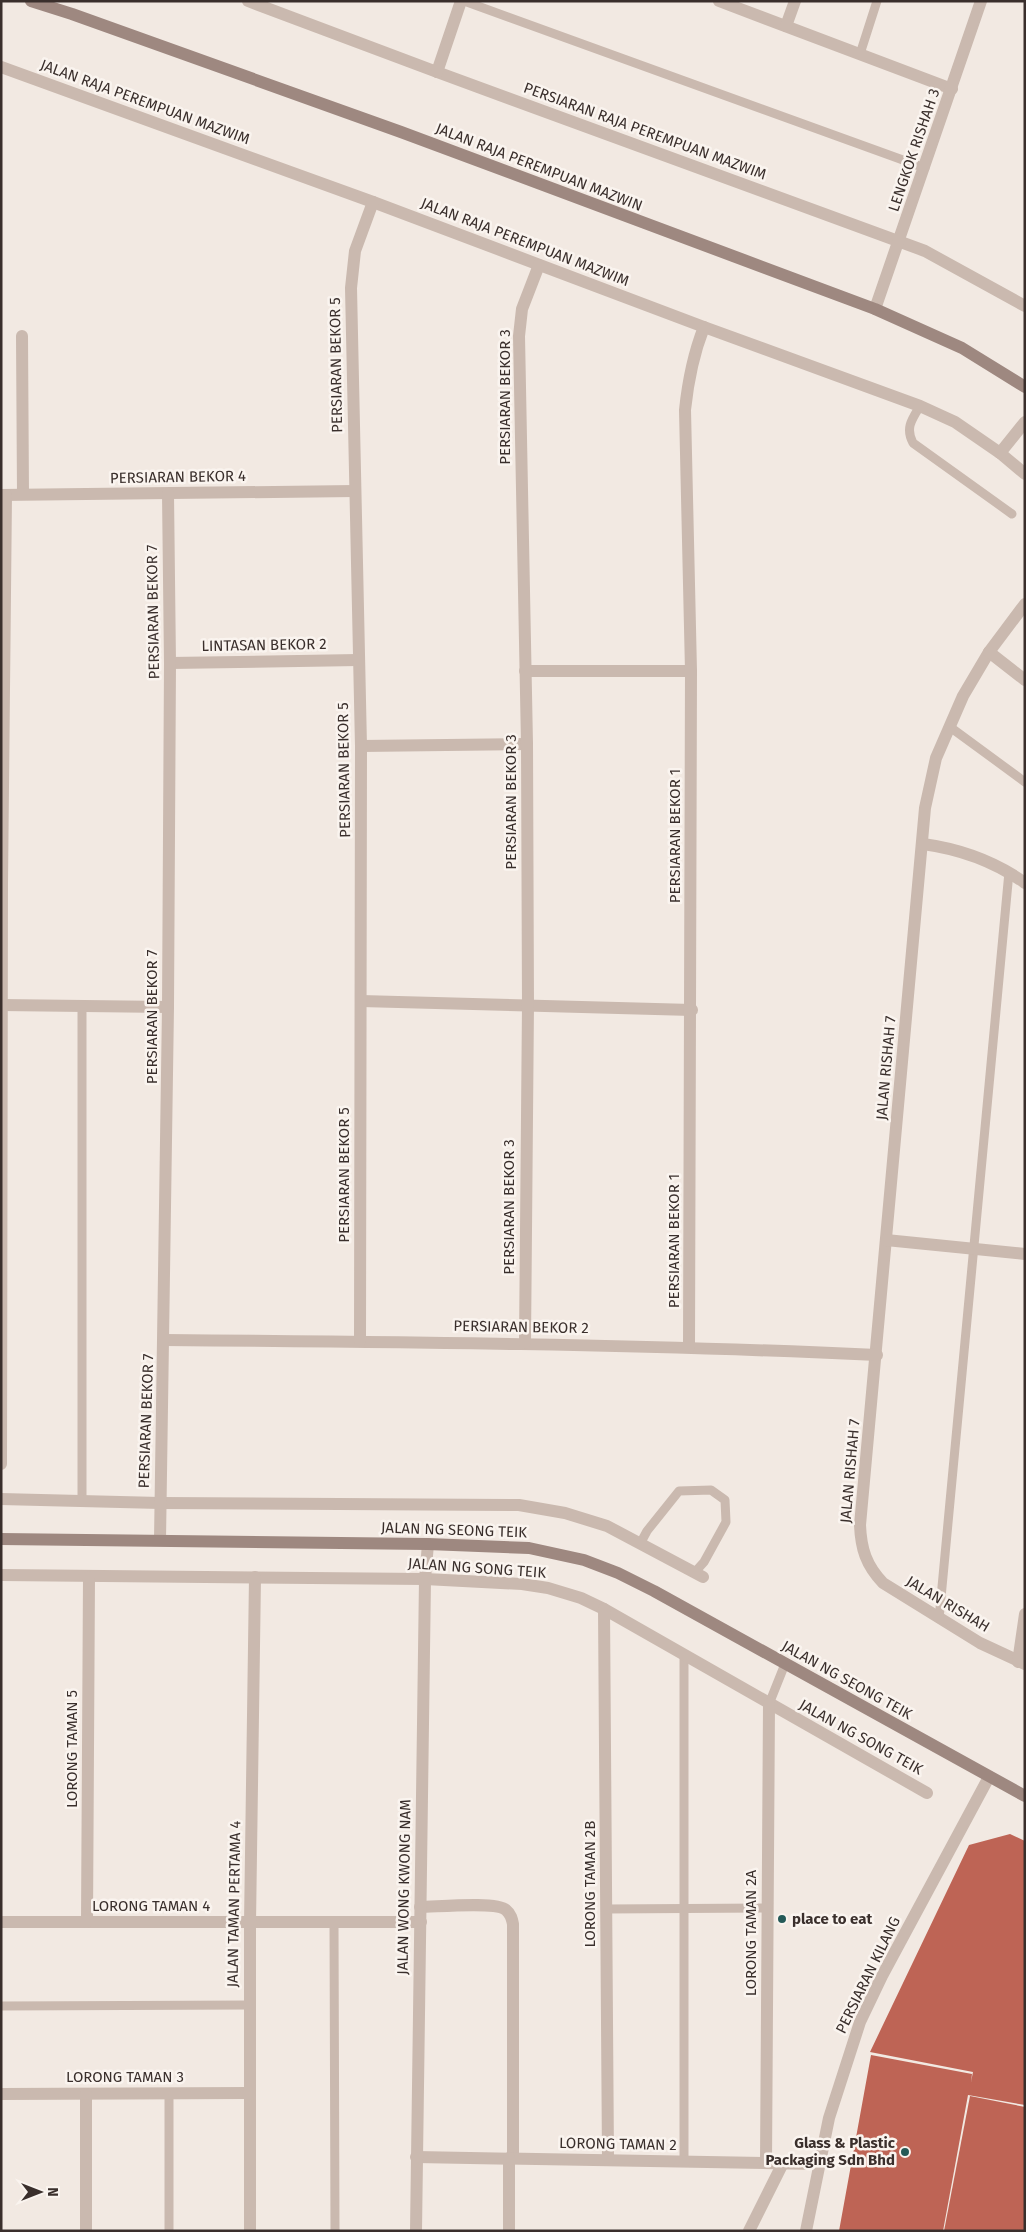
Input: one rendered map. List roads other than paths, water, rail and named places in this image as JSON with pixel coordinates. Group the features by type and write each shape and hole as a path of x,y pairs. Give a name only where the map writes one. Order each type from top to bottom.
{"main road":[{"name":"JALAN RAJA PEREMPUAN MAZWIN","path":"31,1 401,132 875,309 962,348 1025,387"},
{"name":"JALAN NG SEONG TEIK","path":"1,1539 428,1544 529,1548 584,1560 618,1573 654,1591 1025,1796"}],"street":[{"name":"PERSIARAN RAJA PEREMPUAN MAZWIM","path":"248,1 900,241 925,251 1025,306"},
{"path":"437,72 463,1"},
{"path":"719,1 952,89"},
{"path":"786,26 795,1"},
{"name":"LENGKOK RISHAH 3","path":"875,309 900,241 981,1"},
{"name":"JALAN RAJA PEREMPUAN MAZWIM","path":"1,67 373,202 704,328 920,406 955,422 1000,453 1025,474"},
{"name":"PERSIARAN BEKOR 5","path":"360,1341 361,746 351,288 355,251 373,202"},
{"name":"PERSIARAN BEKOR 3","path":"525,1343 528,1004 527,744 520,336 522,309 539,265"},
{"name":"PERSIARAN BEKOR 1","path":"689,1346 692,1010 691,671 685,410 688,378 695,349 704,328"},
{"path":"22,336 23,494"},
{"path":"1000,453 1025,422"},
{"name":"PERSIARAN BEKOR 4","path":"4,495 355,491"},
{"name":"PERSIARAN BEKOR 7","path":"160,1540 165,1340 168,1007 170,663 168,494"},
{"path":"1,1464 4,495"},
{"name":"JALAN RISHAH 7","path":"865,1559 861,1544 860,1525 877,1355 925,808 936,758 963,696 988,652 1025,604"},
{"path":"988,652 1025,680"},
{"name":"LINTASAN BEKOR 2","path":"170,663 358,660"},
{"path":"526,671 691,671"},
{"path":"361,746 527,744"},
{"path":"923,844 946,847 978,857 1009,872 1025,883"},
{"path":"361,1002 528,1004 692,1010"},
{"path":"2,1005 168,1007"},
{"path":"886,1240 1025,1254"},
{"name":"PERSIARAN BEKOR 2","path":"165,1340 689,1346 877,1355"},
{"name":"JALAN NG SEONG TEIK","path":"1,1499 160,1503 519,1505 565,1513 607,1526 699,1574"},
{"name":"JALAN WONG KWONG NAM","path":"416,2231 425,1579 428,1544"},
{"name":"JALAN RISHAH","path":"865,1559 872,1572 883,1583 980,1643 1021,1663"},
{"name":"JALAN NG SONG TEIK","path":"1,1575 425,1579 522,1584 548,1588 581,1598 604,1609 927,1793"},
{"name":"LORONG TAMAN 5","path":"87,1922 89,1577"},
{"name":"JALAN TAMAN PERTAMA 4","path":"250,2231 250,1923 255,1577"},
{"name":"LORONG TAMAN 2B","path":"604,1609 608,2159"},
{"path":"1021,1663 1025,1614"},
{"name":"LORONG TAMAN 2A","path":"766,2163 768,1704"},
{"name":"PERSIARAN KILANG","path":"806,2231 829,2118 860,2022 882,1976 989,1777"},
{"path":"420,1907 491,1906 506,1910 511,1916 513,1924 509,2231"},
{"name":"LORONG TAMAN 4","path":"1,1922 421,1922"},
{"name":"LORONG TAMAN 3","path":"1,2094 250,2094"},
{"path":"86,2094 86,2231"},
{"name":"LORONG TAMAN 2","path":"416,2157 819,2164"},
{"path":"749,2231 784,2164"}],"lane":[{"path":"463,1 925,168"},
{"path":"860,54 877,1"},
{"path":"920,406 909,426 909,435 913,443 1012,514"},
{"path":"950,727 1025,782"},
{"path":"939,1619 1009,872"},
{"path":"82,1005 82,1501"},
{"path":"640,1544 647,1531 679,1491 711,1490 724,1500 726,1522 699,1574"},
{"path":"684,1654 684,2161"},
{"path":"768,1704 785,1664"},
{"path":"607,1909 767,1908"},
{"path":"334,1923 335,2231"},
{"path":"1,2006 250,2005"},
{"path":"169,2094 169,2231"}],"place":[{"name":"place to eat","path":"782,1919"},
{"name":"Glass & Plastic Packaging Sdn Bhd","path":"905,2152"}]}
